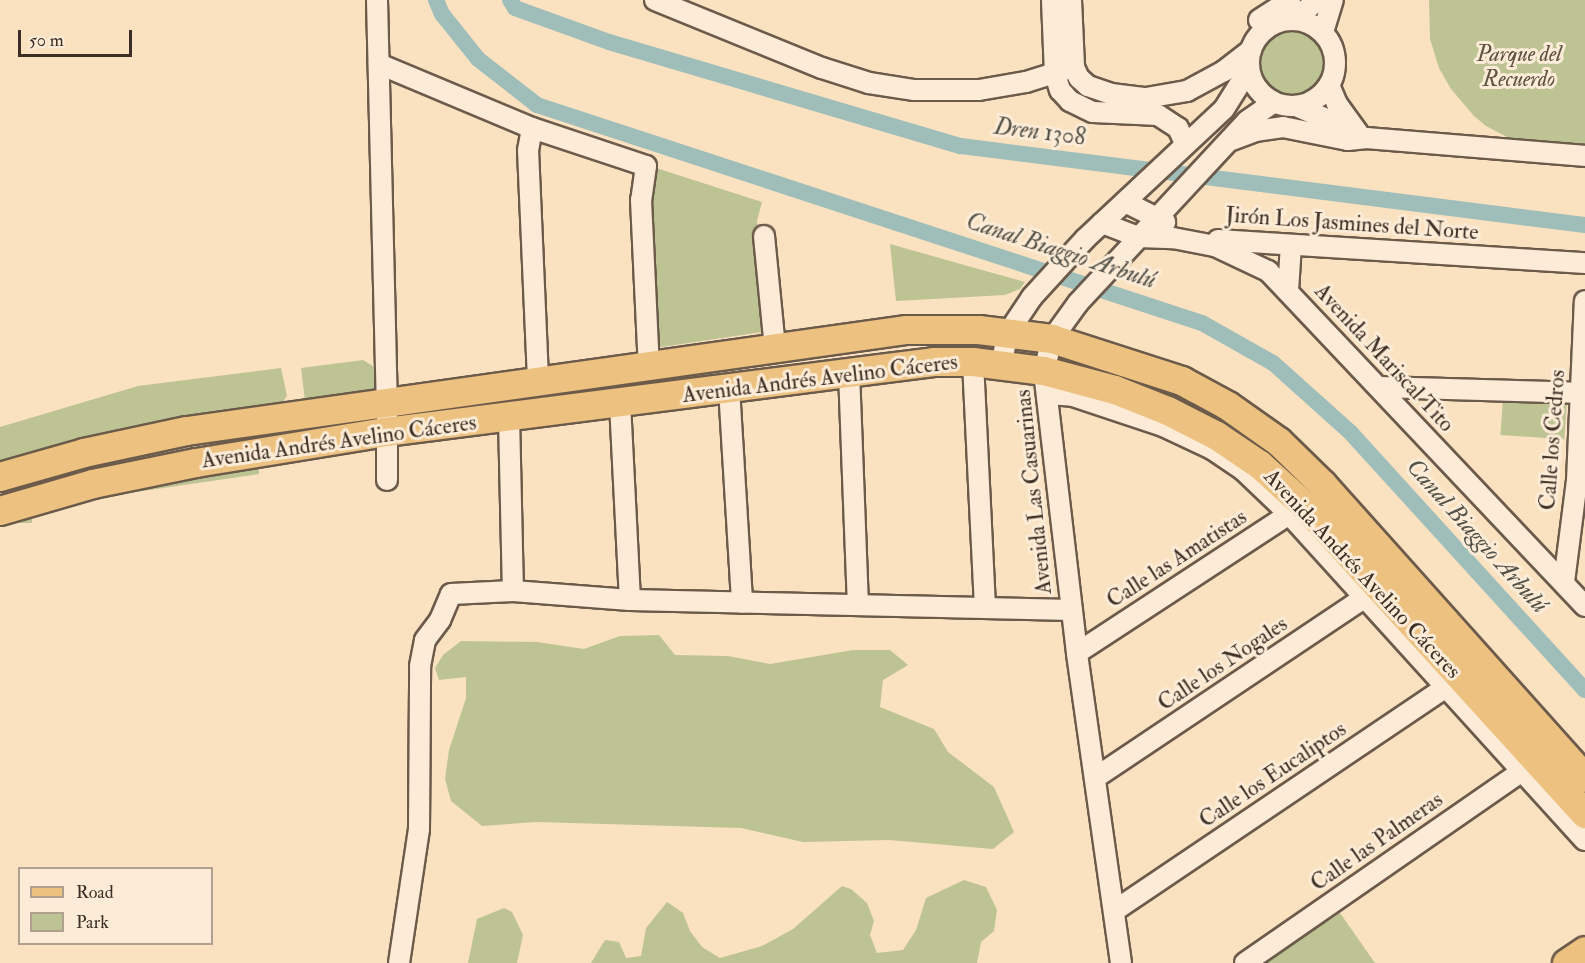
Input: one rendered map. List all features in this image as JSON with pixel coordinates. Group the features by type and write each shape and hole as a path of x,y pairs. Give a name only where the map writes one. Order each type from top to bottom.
{"highway":[{"name":"Avenida Andrés Avelino Cáceres","path":"0,477 84,453 188,431 907,330 1008,333 1052,339 1182,381 1228,406 1280,442 1323,484 1585,778"},
{"name":"Avenida Andrés Avelino Cáceres","path":"0,511 93,484 139,474 386,432 934,362 1001,364 1046,382 1107,388 1168,411 1217,436 1260,465 1272,487 1296,510 1529,766 1585,814"},
{"path":"1272,487 1296,459"}],"main road":[{"path":"1566,963 1585,950"}],"street":[{"path":"377,0 387,480"},
{"path":"655,0 822,68 869,83 914,90 979,90 1055,74 1074,67"},
{"path":"1052,0 1055,74 1060,90 1078,106 1114,114 1158,115 1178,129 1183,146"},
{"path":"1071,0 1074,67 1079,78 1088,86 1111,94 1146,98 1187,91 1250,59 1268,27 1276,22 1294,20 1310,23 1323,32 1332,44 1335,72 1329,85 1315,99 1296,106"},
{"path":"1224,71 1253,26 1290,0"},
{"path":"1294,20 1318,0"},
{"path":"1323,32 1333,0"},
{"path":"1250,59 1257,88 1274,102 1296,106 1362,135 1585,156"},
{"name":"Avenida Las Casuarinas","path":"1001,364 1008,333 1032,297 1085,239 1224,109 1250,59"},
{"path":"379,64 532,128 646,166 641,200 649,368"},
{"path":"1329,85 1337,104 1362,135"},
{"name":"Avenida Las Casuarinas","path":"1121,963 1077,653 1046,382 1052,339 1078,303 1157,216 1247,121 1274,102"},
{"path":"1230,140 1255,131 1283,127 1348,140 1362,135"},
{"path":"532,128 528,150 538,383"},
{"name":"Jirón Los Jasmines del Norte","path":"1128,199 1176,229 1210,238 1585,263"},
{"name":"Avenida Mariscal Tito","path":"1102,223 1138,237 1173,238 1235,253 1268,271 1585,606"},
{"path":"764,236 775,348"},
{"path":"1288,291 1291,245"},
{"name":"Calle los Cedros","path":"1564,582 1579,513 1585,301"},
{"path":"973,362 985,608"},
{"path":"849,372 858,605"},
{"path":"1379,387 1583,393"},
{"path":"729,388 742,603"},
{"path":"620,403 630,600"},
{"path":"509,417 513,591"},
{"name":"Calle las Amatistas","path":"1077,653 1296,510"},
{"path":"399,963 419,829 420,666 425,640 440,620 451,594 513,591 630,600 1072,610"},
{"name":"Calle los Nogales","path":"1095,778 1372,593"},
{"name":"Calle los Eucaliptos","path":"1114,911 1453,683"},
{"name":"Avenida Andrés Avelino Cáceres","path":"1529,766 1585,840"},
{"name":"Calle las Palmeras","path":"1245,963 1529,766"}],"green space":[{"name":"Parque del Recuerdo","path":"1429,0 1585,0 1585,147 1511,139 1486,126 1474,116 1451,89 1439,68 1430,39"},
{"path":"1292,29 1305,31 1316,39 1324,50 1326,63 1324,76 1316,87 1305,95 1292,97 1279,95 1268,87 1260,76 1258,63 1260,50 1268,39 1279,31"},
{"path":"653,167 762,202 757,221 762,332 655,348 647,220"},
{"path":"890,244 1025,282 1020,289 1005,295 896,301"},
{"path":"363,360 376,368 376,394 305,401 301,368"},
{"path":"281,368 287,396 281,404 99,434 0,461 0,427 138,386"},
{"path":"1503,398 1567,402 1564,439 1500,435"},
{"path":"259,466 259,474 129,493 127,487"},
{"path":"0,516 32,516 32,523 0,523"},
{"path":"659,635 675,655 728,656 770,664 853,650 890,650 908,665 883,680 880,707 934,729 948,752 994,787 1014,832 993,849 889,840 803,842 741,828 537,822 482,826 451,801 445,779 449,750 466,698 466,677 439,680 435,668 443,655 461,641 537,642 584,649 620,636"},
{"path":"964,880 986,887 997,910 994,931 981,942 977,963 591,963 605,940 619,942 626,958 641,956 646,928 667,902 683,913 690,931 702,947 720,958 762,946 793,929 842,886 851,889 867,903 874,921 870,935 877,953 903,950 916,930 926,898"},
{"path":"504,908 512,912 523,935 517,963 468,963 477,919"},
{"path":"1340,913 1375,963 1259,963"}],"waterway":[{"name":"Canal Biaggio Arbulú","path":"436,0 442,14 478,59 537,105 1202,323 1273,363 1350,432 1585,690"},
{"name":"Dren 1308","path":"510,0 515,8 609,42 961,146 1585,225"}]}
